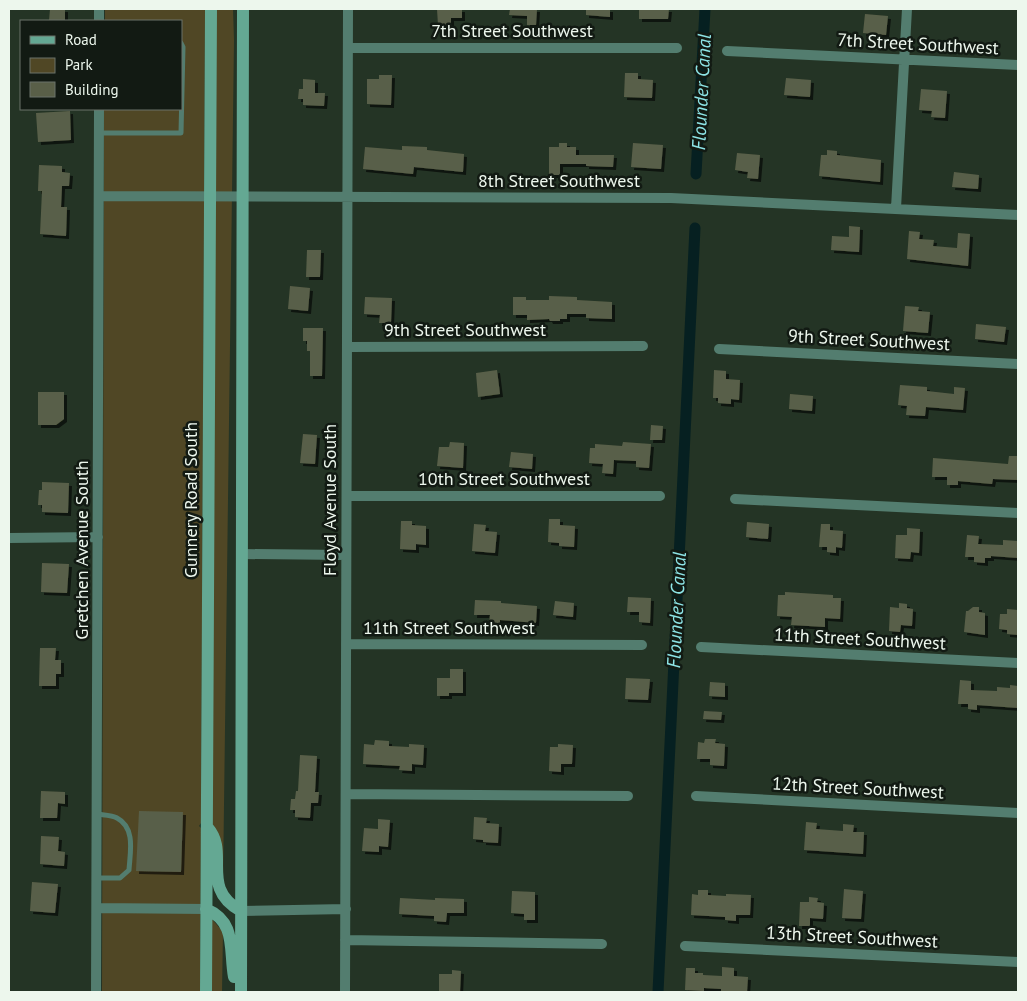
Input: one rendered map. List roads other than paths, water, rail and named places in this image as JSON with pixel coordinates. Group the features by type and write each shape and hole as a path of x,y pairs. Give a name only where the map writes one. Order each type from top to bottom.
{"main road":[{"name":"Gunnery Road South","path":"206,992 210,9"},
{"path":"241,989 244,9"},
{"path":"206,826 211,832 216,846 216,877 222,896 230,905 240,911"},
{"path":"206,909 224,921 229,932 234,977 241,989"}],"street":[{"name":"Floyd Avenue South","path":"345,992 348,9"},
{"path":"896,208 907,9"},
{"name":"7th Street Southwest","path":"348,48 677,48"},
{"name":"7th Street Southwest","path":"727,50 1018,65"},
{"name":"Gretchen Avenue South","path":"96,992 99,110"},
{"name":"8th Street Southwest","path":"99,196 671,198 1018,215"},
{"name":"9th Street Southwest","path":"347,347 643,346"},
{"name":"9th Street Southwest","path":"719,349 1018,364"},
{"name":"10th Street Southwest","path":"346,496 660,496"},
{"path":"735,499 1018,513"},
{"path":"9,538 98,537"},
{"path":"242,554 346,555"},
{"name":"11th Street Southwest","path":"346,644 642,645"},
{"name":"11th Street Southwest","path":"701,648 1018,663"},
{"path":"347,794 628,796"},
{"name":"12th Street Southwest","path":"696,796 1018,812"},
{"path":"96,908 206,909"},
{"path":"240,911 346,909"},
{"path":"345,940 602,944"},
{"name":"13th Street Southwest","path":"684,946 1018,962"}],"lane":[{"path":"182,45 182,90"},
{"path":"99,133 181,133 182,110"},
{"path":"97,814 116,818 126,826 130,837 129,870 120,878 97,878"}],"waterway":[{"name":"Flounder Canal","path":"696,174 705,9"},
{"name":"Flounder Canal","path":"658,992 695,228"}]}
